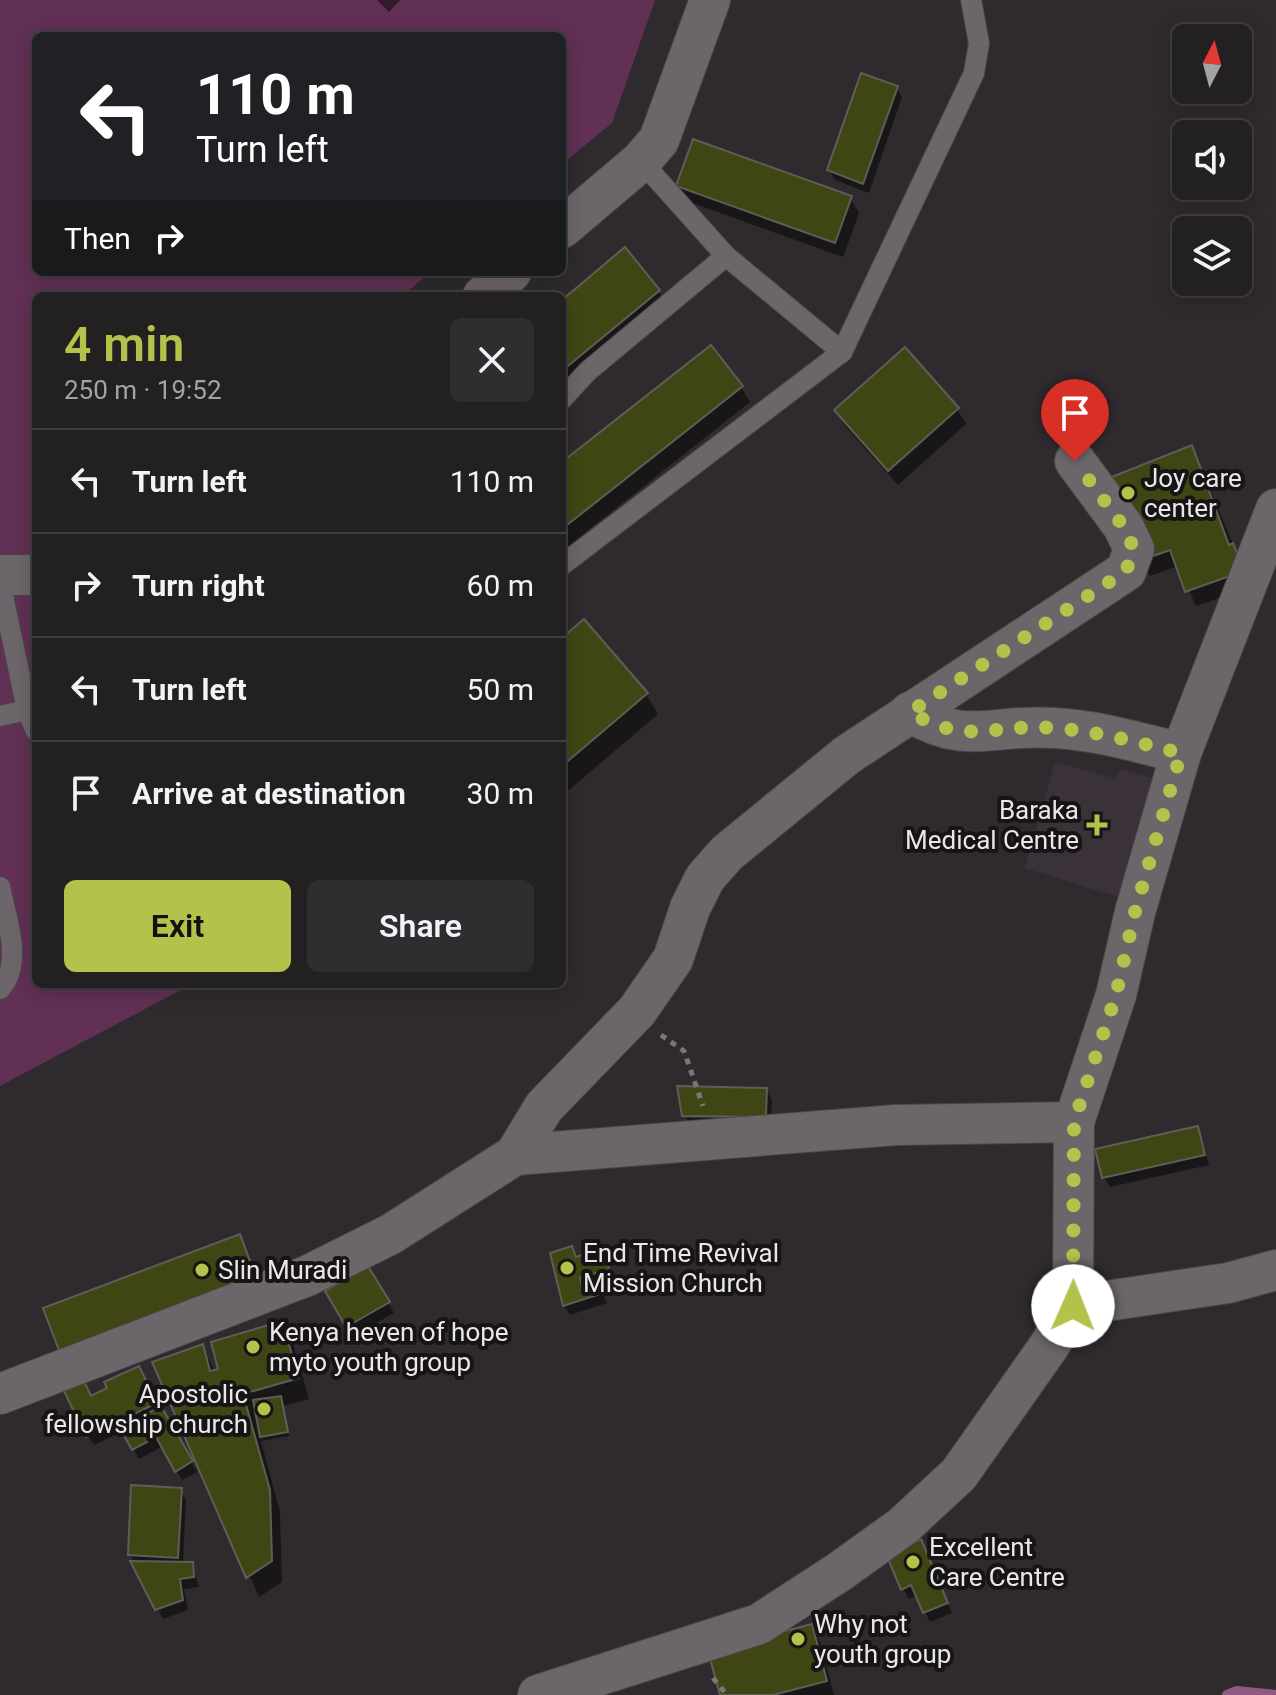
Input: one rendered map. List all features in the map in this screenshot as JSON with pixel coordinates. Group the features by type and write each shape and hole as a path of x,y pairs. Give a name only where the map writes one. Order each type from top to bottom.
{"street":[{"path":"566,225 641,161 659,140 710,0"},
{"path":"488,292 506,276"},
{"path":"0,1394 307,1276 403,1227 515,1155 544,1107 626,1027 673,959 690,908 710,871 822,774 910,712 1126,571 1134,549 1123,526 1075,461"},
{"path":"538,1695 759,1624 903,1526 959,1474 1049,1346 1073,1306 1074,1122 1116,995 1135,912 1181,753 1276,509"},
{"path":"0,575 32,575"},
{"path":"910,712 935,727 959,733 1056,728 1120,738 1181,753"},
{"path":"515,1155 896,1125 1074,1122"},
{"path":"1073,1306 1228,1283 1276,1270"}],"lane":[{"path":"566,562 842,352 974,73 979,43 971,0"},
{"path":"641,161 726,256 842,352"},
{"path":"566,395 588,371 726,256"},
{"path":"0,581 32,709 0,716"},
{"path":"0,887 12,952 10,978 0,989"}],"path":[{"path":"626,1027 657,1032 684,1051 699,1087 709,1140"}],"shaded area":[{"path":"0,0 655,0 612,123 566,161 566,32 32,32 32,276 426,276 407,292 32,292 32,988 184,988 0,1086"},
{"name":"Baraka Medical Centre","path":"1055,762 1114,778 1121,769 1168,782 1134,902 1025,868"}],"building":[{"path":"861,73 898,86 863,184 827,170"},
{"path":"693,139 852,196 835,243 676,186"},
{"path":"625,247 660,290 566,368 566,297"},
{"path":"711,345 743,386 566,526 566,459"},
{"path":"905,347 959,408 888,471 834,410"},
{"path":"1192,445 1229,545 1233,543 1244,571 1185,592 1170,550 1139,561 1099,482"},
{"path":"584,619 648,693 566,763 566,635"},
{"path":"677,1086 767,1088 766,1117 682,1116"},
{"path":"1198,1126 1205,1155 1102,1178 1095,1149"},
{"path":"240,1234 257,1280 60,1353 43,1308"},
{"path":"572,1246 576,1257 603,1248 609,1269 580,1278 582,1286 600,1280 603,1293 563,1306 550,1253"},
{"path":"368,1266 390,1302 346,1327 325,1291"},
{"path":"282,1321 299,1378 243,1394 270,1490 272,1561 246,1578 152,1362 203,1344 210,1371 218,1369 211,1342"},
{"path":"139,1366 157,1403 86,1437 64,1391 84,1381 91,1396 107,1388 104,1382"},
{"path":"281,1396 288,1432 260,1437 253,1400"},
{"path":"161,1406 193,1461 175,1472 156,1437 132,1450 120,1429"},
{"path":"131,1485 182,1488 178,1558 128,1555"},
{"path":"921,1539 948,1603 923,1613 911,1585 901,1590 886,1554"},
{"path":"130,1561 193,1562 194,1577 180,1579 183,1600 155,1610"},
{"path":"812,1624 827,1681 773,1695 720,1695 708,1651"}],"waterway":[{"path":"1227,1695 1237,1691 1276,1695"}],"place":[{"name":"Joy care center","path":"1128,493"},
{"name":"Baraka Medical Centre","path":"1097,825"},
{"name":"End Time Revival Mission Church","path":"567,1268"},
{"name":"Slin Muradi","path":"202,1270"},
{"name":"Kenya heven of hope myto youth group","path":"253,1347"},
{"name":"Apostolic fellowship church","path":"264,1409"},
{"name":"Excellent Care Centre","path":"913,1562"},
{"name":"Why not youth group","path":"798,1639"}],"route":[{"path":"1073,1306 1074,1122 1116,995 1135,912 1181,753 1120,738 1056,728 1028,727 959,733 935,727 910,712 1126,571 1134,549 1123,526 1075,461"}]}
